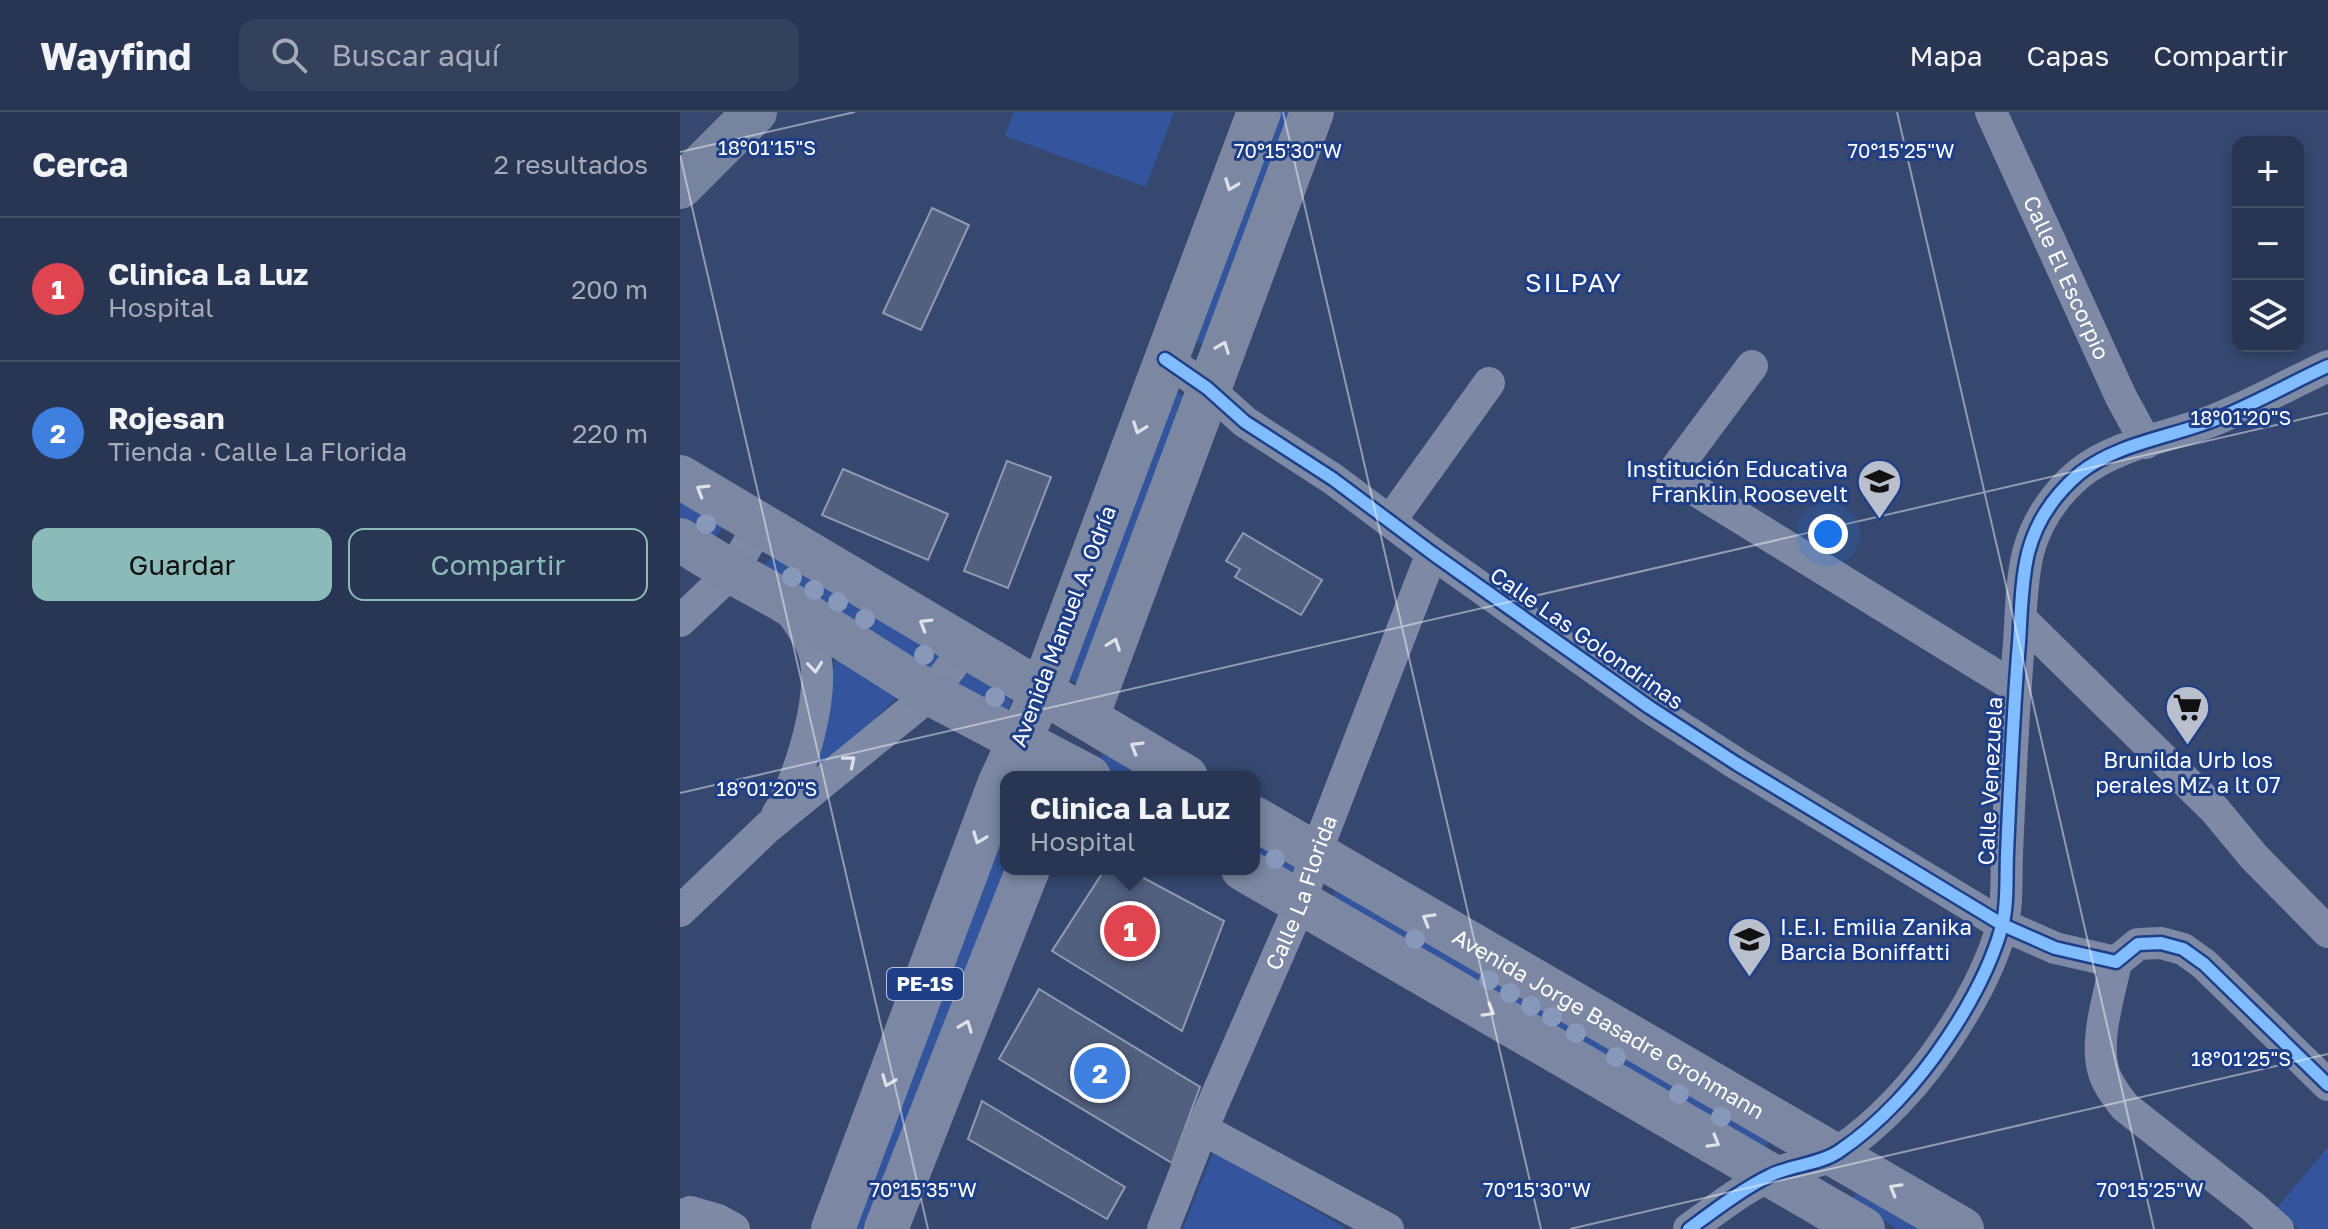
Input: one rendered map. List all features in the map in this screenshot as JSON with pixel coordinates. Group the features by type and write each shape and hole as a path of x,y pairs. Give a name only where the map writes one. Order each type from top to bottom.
{"highway":[{"path":"680,477 1176,771"},
{"path":"680,540 781,599 931,694 1071,771"},
{"name":"Avenida Manuel A. Odría","path":"1005,771 1042,691"},
{"path":"1074,771 1087,717"},
{"name":"Avenida Manuel A. Odría","path":"833,1229 1000,783"},
{"name":"Avenida Jorge Basadre Grohmann","path":"1260,822 1962,1229"},
{"name":"PE-1S","path":"886,1229 1026,875"},
{"path":"1254,875 1863,1229"}],"main road":[{"path":"680,187 755,112"},
{"name":"Avenida Manuel A. Odría","path":"1042,691 1259,112"},
{"path":"1087,717 1312,112"}],"street":[{"name":"Calle El Escorpio","path":"1991,112 2114,383 2146,443"},
{"name":"Calle Las Golondrinas","path":"1165,359 1207,388 1245,422 1333,479 1432,553 1712,748 2003,925 2055,948 2116,962"},
{"path":"1752,366 1671,475 2015,687"},
{"name":"Calle Venezuela","path":"1689,1229 1733,1197 1771,1175 1835,1154 1874,1123 1900,1097 1945,1041 1968,1004 2003,925 2024,577 2028,553 2047,509 2062,489 2101,459 2122,449 2219,418 2328,366"},
{"path":"1390,521 1489,383"},
{"path":"680,621 732,572 759,525"},
{"name":"Calle La Florida","path":"1163,1229 1202,1129 1301,902 1315,855 1432,553"},
{"path":"768,827 788,798 801,764 818,686 814,652 801,625 781,599"},
{"path":"2021,619 2215,810 2254,857 2328,932"},
{"path":"680,911 768,827 931,694 965,648"},
{"path":"2278,1229 2125,1107 2111,1090 2103,1069 2101,1041 2116,962 2138,944 2161,943 2183,949 2204,964 2328,1085"},
{"path":"1202,1129 1376,1226"},
{"path":"680,1216 690,1212 718,1220 734,1229"}],"shaded area":[{"path":"1014,112 1174,112 1146,187 1005,136"},
{"path":"1270,112 1292,112 1203,344 1196,343"},
{"path":"1177,392 1185,398 1083,678 1076,683 1066,678"},
{"path":"680,493 716,514 722,528 716,536 703,535 680,521"},
{"path":"773,557 937,651 940,660 935,671 766,571 765,564"},
{"path":"839,656 901,693 823,771 816,761 835,659"},
{"path":"967,673 978,675 1009,694 1011,703 1007,711 960,688 959,680"},
{"path":"1112,753 1143,771 1108,771 1098,763 1102,754"},
{"path":"1000,816 1000,875 1003,875 873,1229 849,1229"},
{"path":"1260,840 1288,857 1295,870 1294,877 1260,861"},
{"path":"1337,886 1769,1137 1767,1146 1756,1151 1340,908 1333,896"},
{"path":"2328,1147 2328,1229 2299,1229 2276,1209"},
{"path":"1213,1152 1344,1227 1343,1229 1183,1229"},
{"path":"1866,1190 1937,1229 1897,1229 1856,1205 1853,1196"}],"building":[{"path":"932,208 969,225 921,330 883,313"},
{"path":"1007,461 1051,477 1008,588 964,571"},
{"path":"843,469 948,514 928,560 822,515"},
{"path":"1243,533 1322,580 1301,615 1235,577 1240,569 1226,561"},
{"path":"1101,875 1138,875 1224,921 1182,1031 1052,951"},
{"path":"1039,989 1200,1087 1172,1163 999,1059"},
{"path":"982,1101 1125,1187 1107,1219 968,1139"}],"cycle path":[{"path":"1165,359 1207,388 1245,422 1333,479 1649,707 1737,764 2003,925 2055,948 2116,962 2138,944 2161,943 2183,949 2204,964 2328,1085"},
{"path":"1689,1229 1759,1182 1777,1172 1830,1156 1869,1129 1935,1056 1978,985 1992,956 2005,909 2013,722 2024,575 2036,530 2055,499 2080,473 2112,454 2202,425 2328,366"}],"place":[{"name":"Institución Educativa Franklin Roosevelt","path":"1879,521"},
{"name":"Brunilda Urb los perales MZ a lt 07","path":"2188,746"},
{"name":"Clinica La Luz","path":"1130,931"},
{"name":"I.E.I. Emilia Zanika Barcia Boniffatti","path":"1749,979"},
{"name":"Rojesan","path":"1100,1073"}],"district":[{"name":"SILPAY","path":"1574,283"}]}
